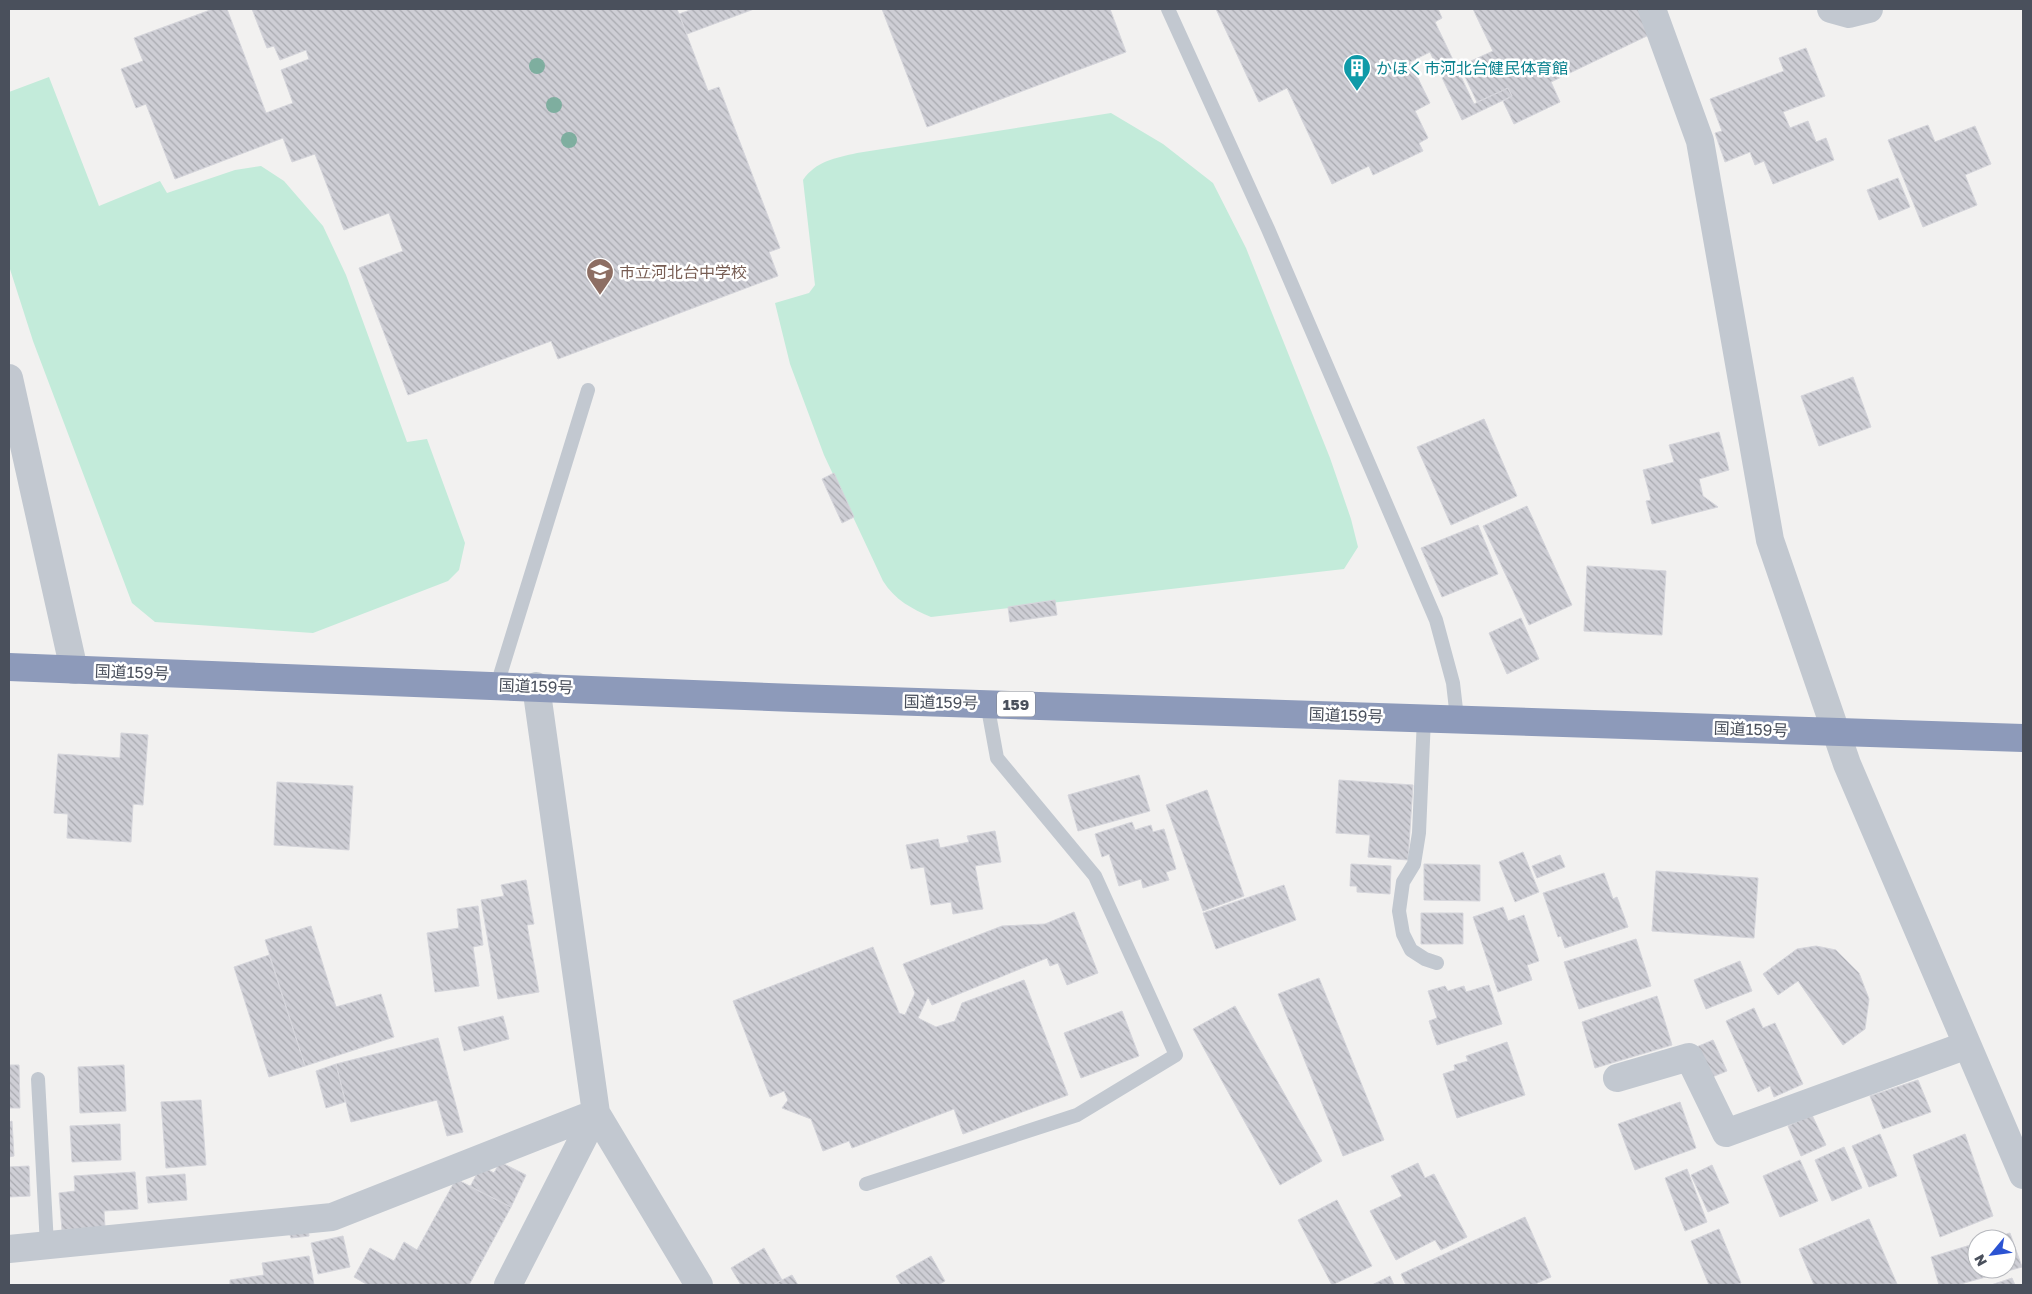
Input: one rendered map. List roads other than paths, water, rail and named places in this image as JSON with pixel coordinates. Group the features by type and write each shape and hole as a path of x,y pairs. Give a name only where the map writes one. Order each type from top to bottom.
{"highway":[{"name":"国道159号","path":"9,667 536,686 795,698 1457,718 2023,738"}],"street":[{"path":"1652,9 1700,141 1770,540 1787,594 1838,732 1847,764 2023,1175"},
{"path":"1831,9 1849,14 1869,9"},
{"path":"9,378 74,670"},
{"path":"536,686 596,1113 699,1285"},
{"path":"1617,1078 1689,1057 1726,1133 1967,1045"},
{"path":"9,1249 332,1216 596,1113"},
{"path":"508,1285 596,1113"}],"lane":[{"path":"1168,9 1268,229 1436,620 1453,683 1457,718"},
{"path":"497,685 588,390"},
{"path":"866,1184 1077,1115 1176,1055 1096,876 997,758 987,703"},
{"path":"1424,718 1419,833 1414,864 1403,882 1399,912 1403,934 1411,950 1425,959 1437,963"},
{"path":"38,1079 48,1245"}],"place":[{"name":"かほく市河北台健民体育館","path":"1357,92"},
{"name":"市立河北台中学校","path":"600,296"}]}
